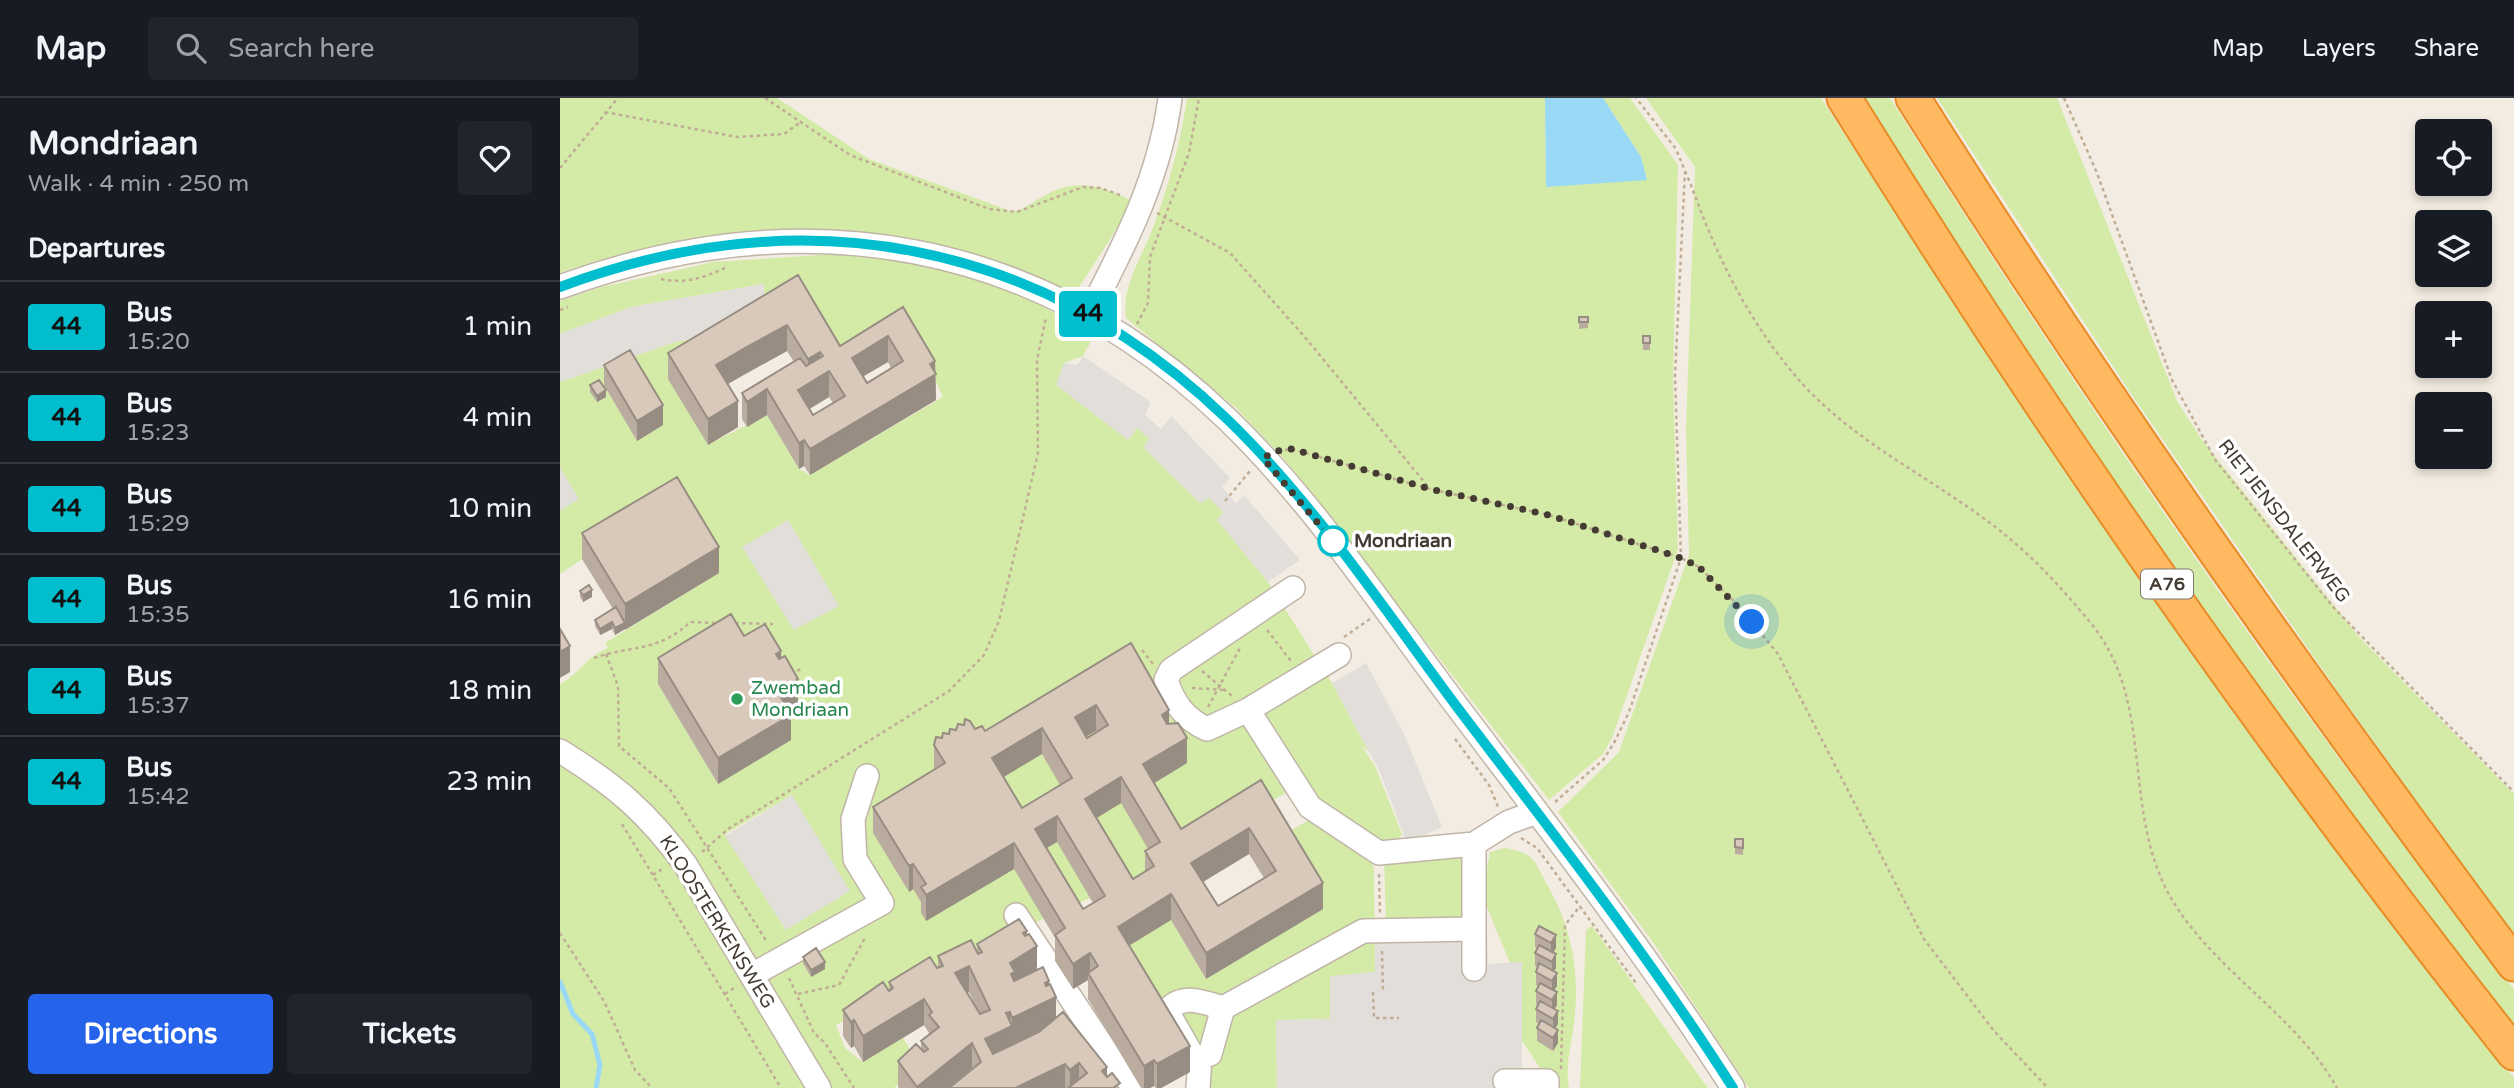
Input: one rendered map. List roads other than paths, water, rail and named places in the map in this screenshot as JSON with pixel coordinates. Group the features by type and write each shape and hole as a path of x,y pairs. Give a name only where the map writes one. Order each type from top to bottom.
{"highway":[{"name":"A76","path":"1844,98 1943,257 2160,575 2382,886 2514,1053"},
{"name":"A76","path":"1913,98 2000,236 2211,545 2514,964"}],"street":[{"path":"1089,314 1143,205 1159,155 1170,98"},
{"path":"566,296 632,263 700,249 789,239 844,240 920,251 971,264 1030,285 1089,314 1128,338 1173,372 1227,420 1330,537 1376,615 1537,812 1688,1018 1733,1088"},
{"path":"1293,588 1256,616 1171,670 1166,680 1177,705 1189,721 1207,729 1248,710 1303,676 1340,646"},
{"path":"1248,710 1310,807 1379,853 1474,844 1509,822 1537,812"},
{"name":"KLOOSTERKENSWEG","path":"560,751 596,773 635,803 662,832 820,1088"},
{"path":"752,975 882,903 855,859 853,819 867,776"},
{"path":"1474,844 1474,969"},
{"path":"1016,915 1130,1088"},
{"path":"1223,1008 1210,1054 1195,1060 1167,1011 1174,1003 1189,999 1223,1008 1363,931 1474,929"},
{"path":"1198,1088 1199,1058"},
{"path":"1504,1082 1547,1082 1553,1085"}],"water":[{"path":"1545,98 1603,98 1641,157 1647,180 1546,187"}],"waterway":[{"path":"560,982 573,1014 592,1034 600,1065 596,1088"}],"place":[{"name":"Mondriaan","path":"1333,541"},
{"name":"Zwembad Mondriaan","path":"737,699"}]}
